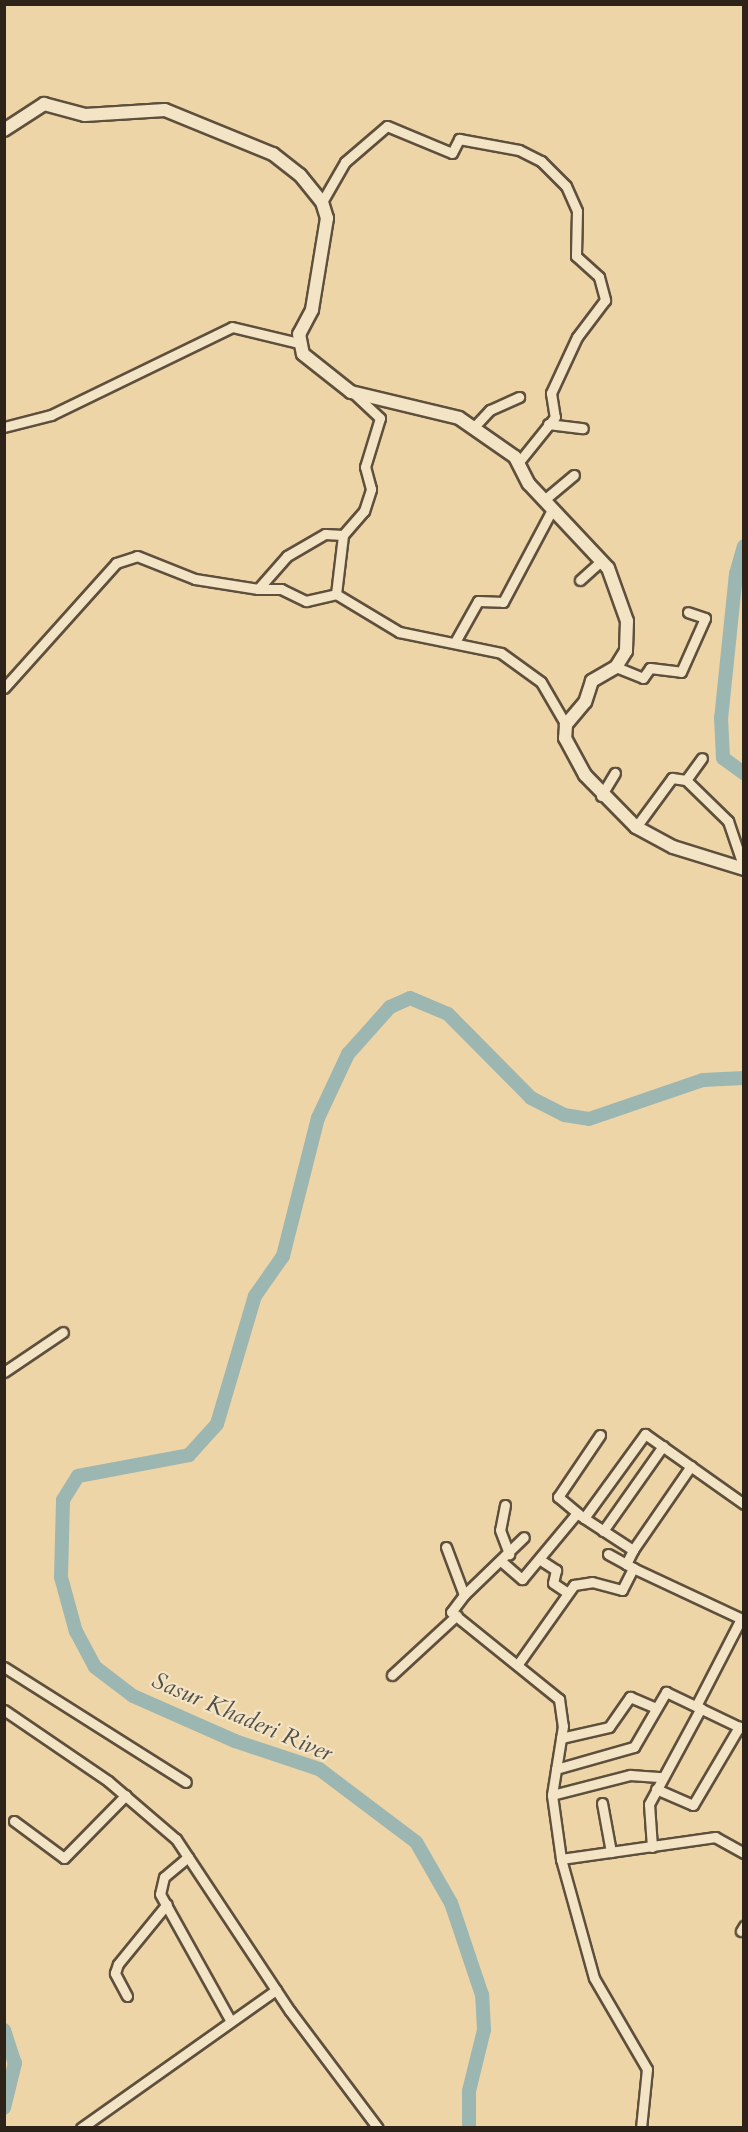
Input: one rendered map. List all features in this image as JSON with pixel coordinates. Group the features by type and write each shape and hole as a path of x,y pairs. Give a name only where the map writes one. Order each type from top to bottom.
{"street":[{"path":"4,130 44,104 96,116 165,110 273,154 322,202"},
{"path":"298,343 312,310 324,245 322,202 345,162 387,126 452,153 459,139 519,150 541,161 566,186 576,211 576,256 606,287 598,313 577,337 551,393 555,417 518,463"},
{"path":"4,427 51,415 232,327 298,343 306,358 351,392 380,418 365,467 370,489 363,511 343,535 336,594"},
{"path":"351,392 459,418 518,463 548,505 617,581 627,621 626,651 616,668 592,681 585,702 566,725"},
{"path":"473,428 490,410 519,397"},
{"path":"548,424 583,428"},
{"path":"456,642 478,601 503,602 548,505 574,475"},
{"path":"258,589 287,556 325,534 343,535"},
{"path":"4,688 116,563 149,558 195,579 258,589 281,589 306,601 336,594 399,632 501,653 541,682 566,725 565,738 601,795 636,827 698,857 744,868"},
{"path":"580,580 601,561"},
{"path":"616,668 644,678 650,668 681,672 705,618 688,612"},
{"path":"686,780 702,758"},
{"path":"601,795 615,773"},
{"path":"636,827 672,778 686,780 728,822 744,868"},
{"path":"4,1372 63,1332"},
{"path":"600,1435 558,1497 581,1516 633,1550"},
{"path":"501,1561 520,1580 542,1561 581,1516 642,1436 663,1446 744,1504"},
{"path":"603,1531 663,1446"},
{"path":"518,1664 565,1591 584,1581 619,1591 630,1566 633,1550 692,1466"},
{"path":"505,1505 500,1530 509,1554"},
{"path":"524,1537 452,1609 557,1695 561,1738 552,1795 561,1859 594,1978 647,2068 641,2127"},
{"path":"446,1547 464,1595"},
{"path":"608,1554 742,1620 662,1776 647,1811 651,1847"},
{"path":"542,1561 556,1570 553,1583 565,1591"},
{"path":"392,1675 457,1615"},
{"path":"4,1667 186,1782"},
{"path":"556,1769 634,1747 668,1692 741,1728 693,1805 656,1789"},
{"path":"561,1738 609,1727 630,1697 656,1708"},
{"path":"4,1710 126,1795 176,1839 276,1990 378,2127"},
{"path":"552,1795 639,1774 662,1776"},
{"path":"14,1821 64,1858 126,1795"},
{"path":"602,1803 611,1852"},
{"path":"561,1859 715,1838 744,1853"},
{"path":"188,1857 158,1886 230,2020"},
{"path":"127,1996 115,1973 118,1964 167,1904"},
{"path":"81,2127 230,2020 276,1990"}],"waterway":[{"name":"Sasur Khaderi River","path":"744,546 736,574 721,718 723,758 744,773"},
{"name":"Sasur Khaderi River","path":"469,2128 469,2091 484,2030 482,1995 451,1903 416,1842 319,1769 235,1741 133,1696 95,1667 76,1632 61,1577 63,1500 78,1476 189,1455 217,1424 255,1296 283,1256 318,1118 348,1054 390,1007 410,998 448,1014 531,1098 564,1115 589,1119 703,1080 744,1078"},
{"name":"Sasur Khaderi River","path":"4,2030 15,2063 4,2108"}]}
